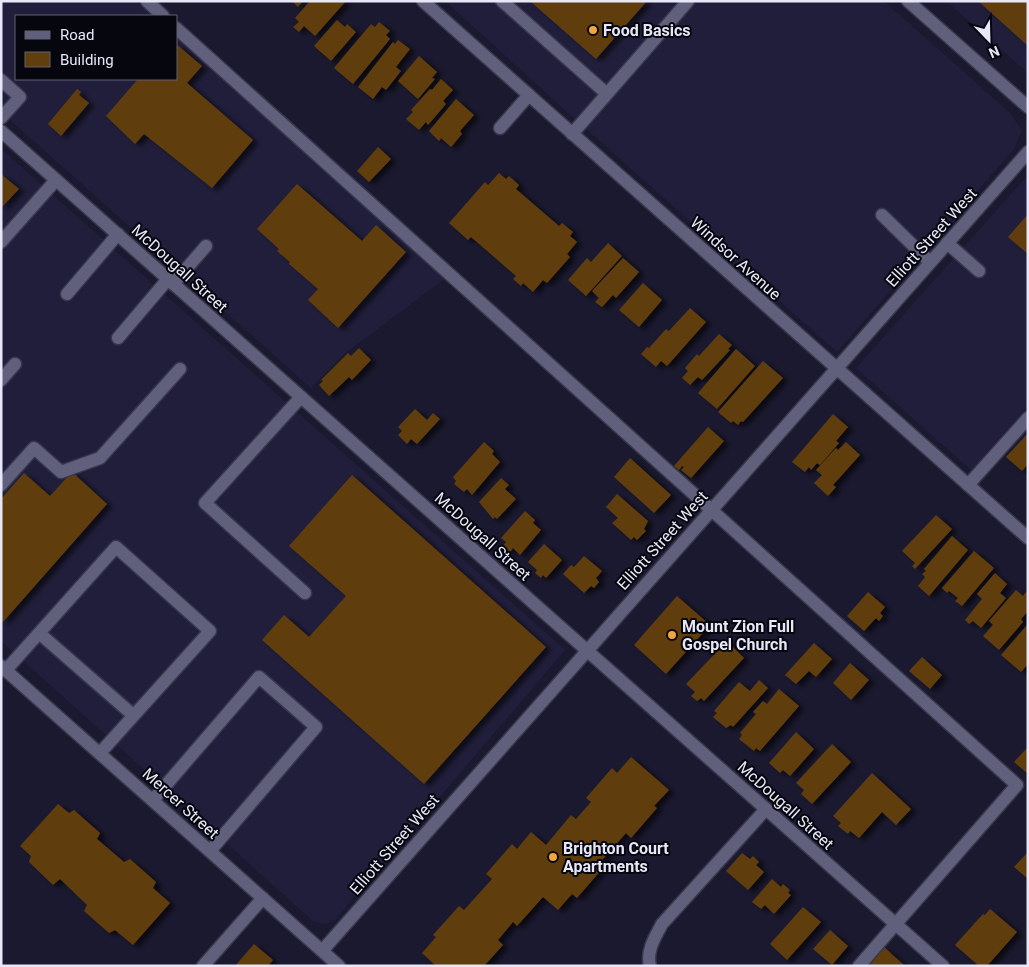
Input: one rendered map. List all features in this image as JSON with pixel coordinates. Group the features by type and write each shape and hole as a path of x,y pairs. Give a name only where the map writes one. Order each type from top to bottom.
{"street":[{"path":"147,1 162,15"},
{"name":"Windsor Avenue","path":"423,1 1028,538"},
{"path":"502,1 606,94"},
{"path":"572,134 688,1"},
{"path":"908,1 1028,107"},
{"path":"178,30 1017,785 859,966"},
{"path":"1,80 20,97 1,118"},
{"path":"500,128 529,96"},
{"name":"McDougall Street","path":"1,131 943,966"},
{"name":"Elliott Street West","path":"322,951 1028,152"},
{"path":"1,242 56,180"},
{"path":"882,215 930,262"},
{"path":"67,294 118,234"},
{"path":"947,243 979,271"},
{"path":"118,338 206,246"},
{"path":"1,380 15,364"},
{"path":"1,485 34,448 61,472 100,458 180,369"},
{"path":"301,397 205,503 305,593"},
{"path":"968,485 1028,418"},
{"path":"3,668 39,633 116,547 210,631 100,753"},
{"path":"39,633 133,716"},
{"name":"Mercer Street","path":"3,668 339,966"},
{"path":"153,800 259,677 316,726 210,851"},
{"path":"650,966 648,959 653,941 662,924 766,809"},
{"path":"203,966 262,898"}],"shaded area":[{"path":"1,1 139,1 155,15 15,15 15,80 178,80 178,37 444,279 344,354 311,388 1,112"},
{"path":"445,1 884,1 1009,112 1022,130 1014,149 837,352"},
{"path":"946,1 1028,1 1028,73"},
{"path":"1,149 565,650 334,921 324,924 313,921 1,641"},
{"path":"1028,175 1028,406 971,470 856,368"}],"building":[{"path":"292,1 303,1 298,7"},
{"path":"310,1 346,1 315,36 304,26 299,32 293,27 299,22 295,18"},
{"name":"Food Basics","path":"530,1 647,1 596,59"},
{"path":"978,1 1028,1 1028,46"},
{"path":"337,20 345,27 347,24 356,32 331,61 314,46"},
{"path":"379,22 390,31 386,35 390,39 353,84 334,68 371,24 375,27"},
{"path":"398,40 410,49 396,67 401,71 386,90 382,87 373,99 358,87 393,42 395,44"},
{"path":"178,46 202,66 187,83 253,140 212,188 144,134 135,144 106,116 137,80 178,80"},
{"path":"419,56 437,72 432,78 435,79 418,99 398,81"},
{"path":"441,79 453,90 443,101 446,104 428,125 426,122 419,130 406,119 413,112 411,110"},
{"path":"77,89 81,92 79,95 89,103 61,136 48,124"},
{"path":"456,99 474,115 460,131 462,134 451,147 441,138 439,141 429,131"},
{"path":"378,147 391,159 369,182 357,171"},
{"path":"499,173 506,179 509,176 519,185 516,189 559,226 562,223 573,232 570,236 577,242 567,254 570,257 547,283 543,280 533,292 523,283 521,286 513,279 516,276 471,237 468,240 449,223 485,182 488,185"},
{"path":"1,174 19,189 1,208"},
{"path":"297,184 362,241 376,225 406,252 338,328 308,300 318,289 289,264 290,262 277,251 279,249 257,229"},
{"path":"1028,214 1028,254 1008,237"},
{"path":"608,243 622,256 586,296 568,280 587,258 591,262"},
{"path":"623,258 639,272 616,298 613,295 602,307 595,302 599,298 592,291"},
{"path":"643,283 662,300 639,327 619,310"},
{"path":"690,308 706,322 667,366 661,361 656,367 641,354 666,329 669,331"},
{"path":"719,334 732,345 728,349 730,350 702,380 698,377 690,385 682,378 688,371 685,368"},
{"path":"359,348 371,360 352,380 349,377 329,396 319,385 323,381 321,380 348,353 351,356"},
{"path":"736,349 755,366 717,409 698,393"},
{"path":"763,361 783,378 743,422 741,421 738,425 733,421 731,423 718,412"},
{"path":"415,409 427,420 433,413 440,419 417,444 411,439 407,444 398,435 402,431 398,427"},
{"path":"833,414 848,427 836,441 839,443 820,465 817,463 811,470 809,467 805,472 792,462"},
{"path":"708,427 724,441 691,478 681,470 684,467 682,466 679,470 674,466"},
{"path":"1028,433 1028,464 1022,471 1006,457"},
{"path":"484,442 494,451 492,454 500,462 472,495 467,489 464,492 454,484 456,481 453,477"},
{"path":"846,442 860,455 833,485 836,487 828,496 814,483 822,475 816,470 836,448 838,450"},
{"path":"630,458 671,495 654,513 614,477"},
{"path":"72,472 107,504 3,622 1,621 1,499 24,473 50,496"},
{"path":"352,475 546,647 424,784 262,640 284,615 309,637 346,596 289,546"},
{"path":"501,478 509,485 505,489 516,499 497,519 495,517 493,519 479,502"},
{"path":"617,494 648,521 644,529 646,531 637,540 634,537 631,540 612,523 618,518 606,507"},
{"path":"525,511 535,520 533,523 541,530 520,555 513,548 510,552 503,546 506,542 501,538"},
{"path":"936,515 952,529 915,569 912,566 915,563 902,551"},
{"path":"952,536 968,550 929,596 918,586 925,577 922,574 926,571 924,569"},
{"path":"544,544 562,560 546,578 543,575 541,578 535,573 537,570 528,562"},
{"path":"974,551 994,568 962,606 955,601 958,598 949,591 947,593 942,588"},
{"path":"584,556 602,571 596,578 599,582 594,588 591,586 584,593 563,574 571,565 574,567"},
{"path":"995,573 1007,584 1000,593 1006,598 981,628 973,621 969,624 965,620 982,599 977,594"},
{"path":"1016,590 1023,596 1026,592 1028,594 1028,611 1021,619 1023,622 999,650 983,636 993,625 989,621"},
{"path":"868,592 885,607 880,613 883,616 879,621 876,618 864,631 847,616"},
{"name":"Mount Zion Full Gospel Church","path":"677,596 710,625 666,674 634,645"},
{"path":"1028,624 1028,664 1021,672 1001,655"},
{"path":"727,641 744,658 704,701 701,698 697,701 691,696 695,692 686,684"},
{"path":"814,643 832,659 816,677 809,671 796,684 785,675"},
{"path":"922,657 942,675 930,689 909,671"},
{"path":"850,663 869,680 851,700 833,683"},
{"path":"759,680 768,688 733,727 731,725 726,728 713,717 717,713 714,711 739,682 750,691"},
{"path":"779,689 799,706 760,751 756,748 754,751 739,739 742,735 740,733 756,714 753,712 763,701 767,704"},
{"path":"796,732 814,749 790,776 783,770 780,773 769,763"},
{"path":"832,744 851,762 812,804 801,794 804,790 796,783"},
{"path":"1028,747 1028,774 1014,762"},
{"name":"Brighton Court Apartments","path":"631,757 669,790 654,806 657,808 631,838 626,833 597,866 602,869 577,898 572,894 558,910 543,897 517,926 513,922 498,940 503,945 484,966 436,966 422,953 436,937 433,935 459,906 464,910 492,879 486,874 512,844 517,849 531,832 546,845 571,815 576,819 591,802 586,798 612,768 617,773"},
{"path":"872,773 911,809 896,825 882,812 859,838 850,831 848,834 838,826 841,823 833,816"},
{"path":"58,804 69,813 74,810 100,833 97,839 124,862 130,859 156,882 153,888 170,903 133,945 115,930 109,933 84,911 87,905 60,879 53,885 29,862 31,856 20,846"},
{"path":"1028,852 1028,879 1014,867"},
{"path":"742,853 750,859 753,856 759,862 756,865 764,872 748,890 726,871"},
{"path":"772,879 781,887 783,884 790,890 788,893 791,895 774,914 765,905 761,909 752,902"},
{"path":"803,907 821,922 787,960 770,944"},
{"path":"990,909 1017,932 987,966 979,966 955,945 983,914 985,915"},
{"path":"830,930 848,946 832,965 813,949"},
{"path":"254,944 273,960 268,966 235,966"},
{"path":"884,947 905,966 866,966"}],"place":[{"name":"Food Basics","path":"593,30"},
{"name":"Mount Zion Full Gospel Church","path":"672,635"},
{"name":"Brighton Court Apartments","path":"553,857"}]}
